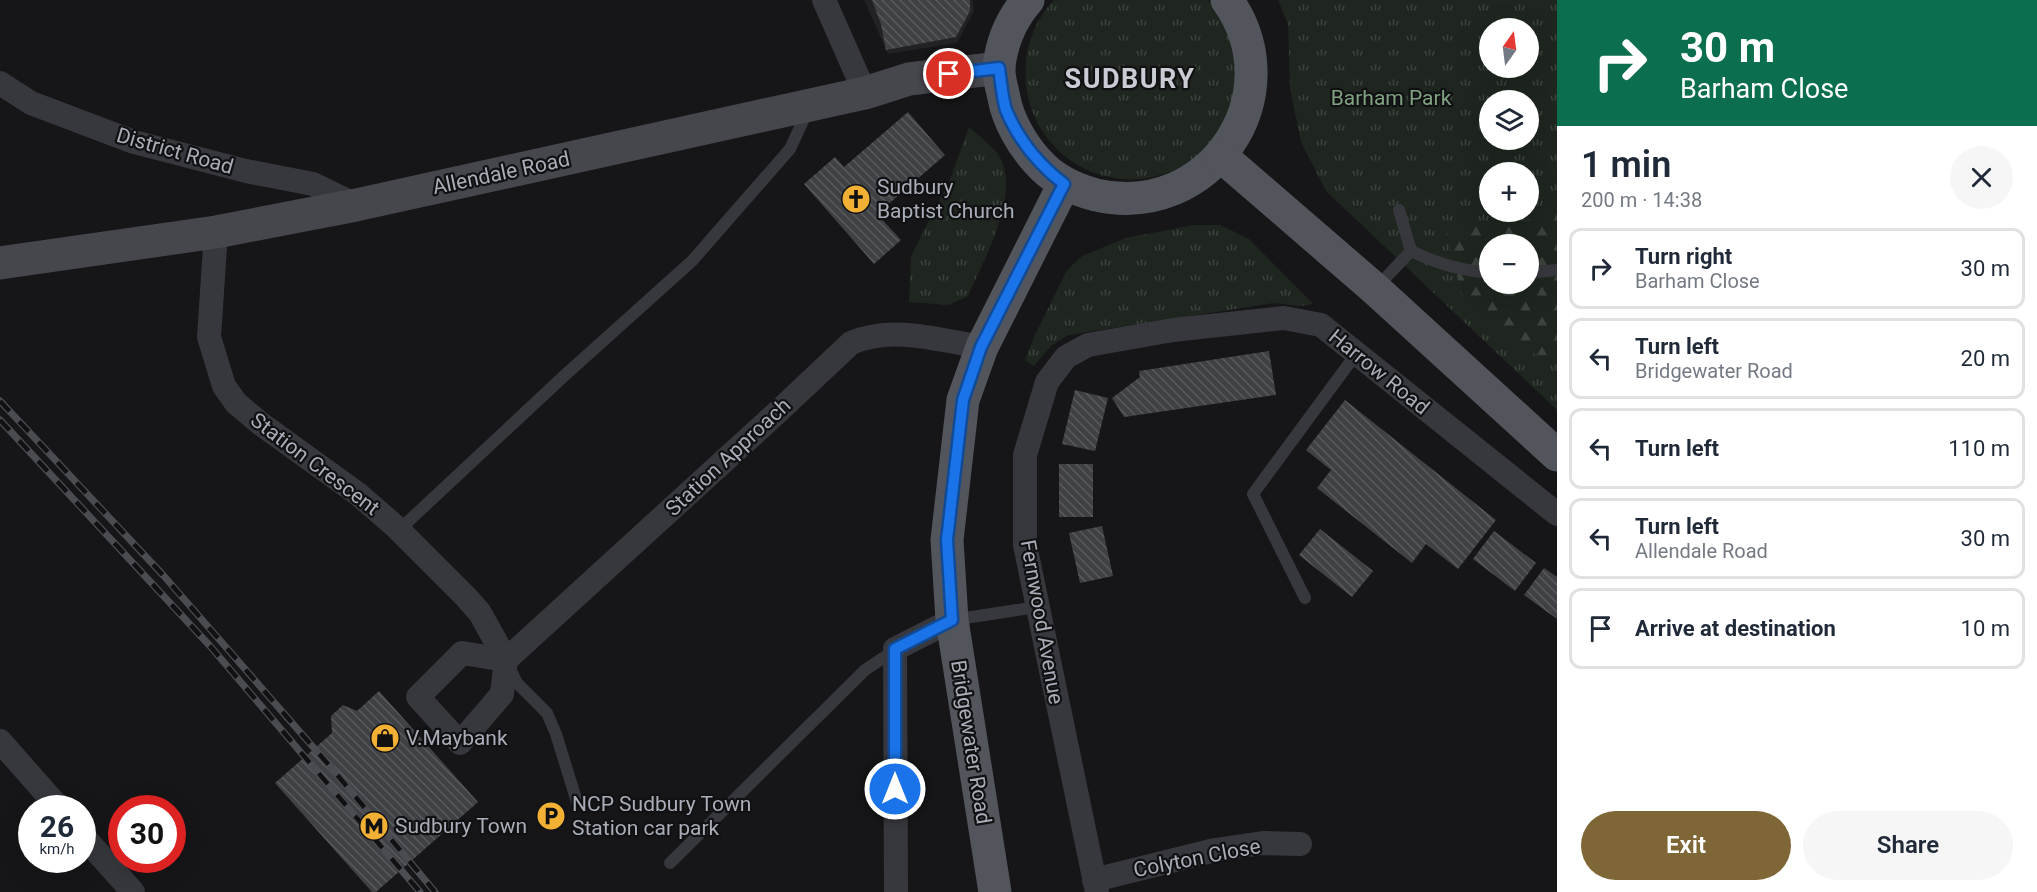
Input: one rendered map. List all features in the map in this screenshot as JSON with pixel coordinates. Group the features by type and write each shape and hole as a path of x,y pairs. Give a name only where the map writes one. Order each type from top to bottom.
{"main road":[{"path":"1021,4 1005,42 999,68 1006,109 1027,150 1043,168 1064,184 1110,198 1135,199 1170,191 1191,181 1221,156 1243,120 1251,94 1252,69 1248,42 1234,9 1227,0"},
{"path":"1221,156 1375,289 1557,455"},
{"name":"Bridgewater Road","path":"995,892 952,620 947,540 963,400 981,347 1064,184"}],"street":[{"path":"824,0 864,93"},
{"name":"Allendale Road","path":"0,263 216,232 356,205 864,93 909,79 999,68"},
{"name":"District Road","path":"0,83 31,103 134,142 246,171 313,184 356,205"},
{"name":"Station Crescent","path":"216,232 209,337 224,386 236,403 261,424 358,494 399,530 480,613 506,660"},
{"name":"Harrow Road","path":"1066,357 1088,345 1152,333 1284,318 1320,325 1557,514"},
{"name":"Station Approach","path":"506,660 851,343 865,337 892,333 981,347"},
{"name":"Fernwood Avenue","path":"1066,357 1047,382 1025,455 1025,545 1095,886"},
{"path":"896,892 895,649 952,620"},
{"path":"0,741 48,795"},
{"name":"Colyton Close","path":"1095,886 1215,850 1263,843 1300,844"},
{"path":"96,851 133,892"}],"lane":[{"path":"399,530 564,376 692,261 790,149 810,105"},
{"path":"1399,210 1411,251 1438,264 1479,272"},
{"path":"1375,289 1411,251"},
{"path":"1539,272 1557,270"},
{"path":"1305,598 1253,494 1356,354"},
{"path":"952,620 1037,607"},
{"path":"670,863 865,670 895,649"},
{"path":"506,660 517,684 547,713 556,734 577,802"}],"shaded area":[{"path":"864,0 973,0 974,11 957,43 888,54"}],"green space":[{"path":"1054,0 1208,0 1229,34 1235,48 1238,67 1233,101 1222,127 1205,149 1184,165 1160,175 1134,179 1108,177 1083,168 1059,151 1047,138 1034,117 1026,79 1027,55 1034,31"},
{"name":"Barham Park","path":"1278,0 1557,0 1557,410 1326,191 1301,142 1290,88 1288,24"},
{"path":"969,127 996,152 1005,171 1006,189 998,227 968,296 949,305 909,302 911,256 949,182"},
{"path":"1557,210 1557,357 1516,351 1464,304 1446,231 1513,222 1539,222 1539,218 1550,217"},
{"path":"1194,225 1220,225 1249,239 1313,304 1301,306 1274,303 1068,335 1051,346 1034,366 1025,360 1066,272 1082,256 1126,238"}],"building":[{"path":"872,0 970,0 970,11 956,37 886,50 881,24"},
{"name":"Sudbury Baptist Church","path":"908,112 945,155 877,214 901,240 874,264 804,184 835,157 844,167"},
{"path":"1269,351 1276,395 1124,417 1112,398 1140,377 1139,371"},
{"path":"1075,390 1108,398 1095,451 1062,444"},
{"path":"1345,400 1496,520 1458,569 1426,544 1412,563 1317,488 1331,470 1306,450"},
{"path":"1059,464 1093,464 1093,517 1059,517"},
{"path":"1102,526 1113,576 1080,583 1069,533"},
{"path":"1320,529 1373,571 1352,597 1299,555"},
{"path":"1494,531 1536,563 1515,591 1473,559"},
{"path":"1544,568 1557,577 1557,619 1524,595"},
{"name":"Sudbury Town","path":"379,691 478,802 376,892 372,892 275,783 332,733 331,716 343,705 357,711"}],"railway":[{"path":"0,401 163,575 334,771 435,892"},
{"path":"0,420 210,646 420,892"}],"place":[{"name":"Sudbury Baptist Church","path":"856,199"},
{"name":"V.Maybank","path":"385,738"},
{"name":"NCP Sudbury Town Station car park","path":"551,816"},
{"name":"Sudbury Town","path":"374,826"}],"district":[{"name":"SUDBURY","path":"1130,79"}],"route":[{"path":"895,789 895,649 952,620 947,540 963,400 981,347 1064,184 1043,168 1027,150 1006,109 999,68 949,74"}]}
